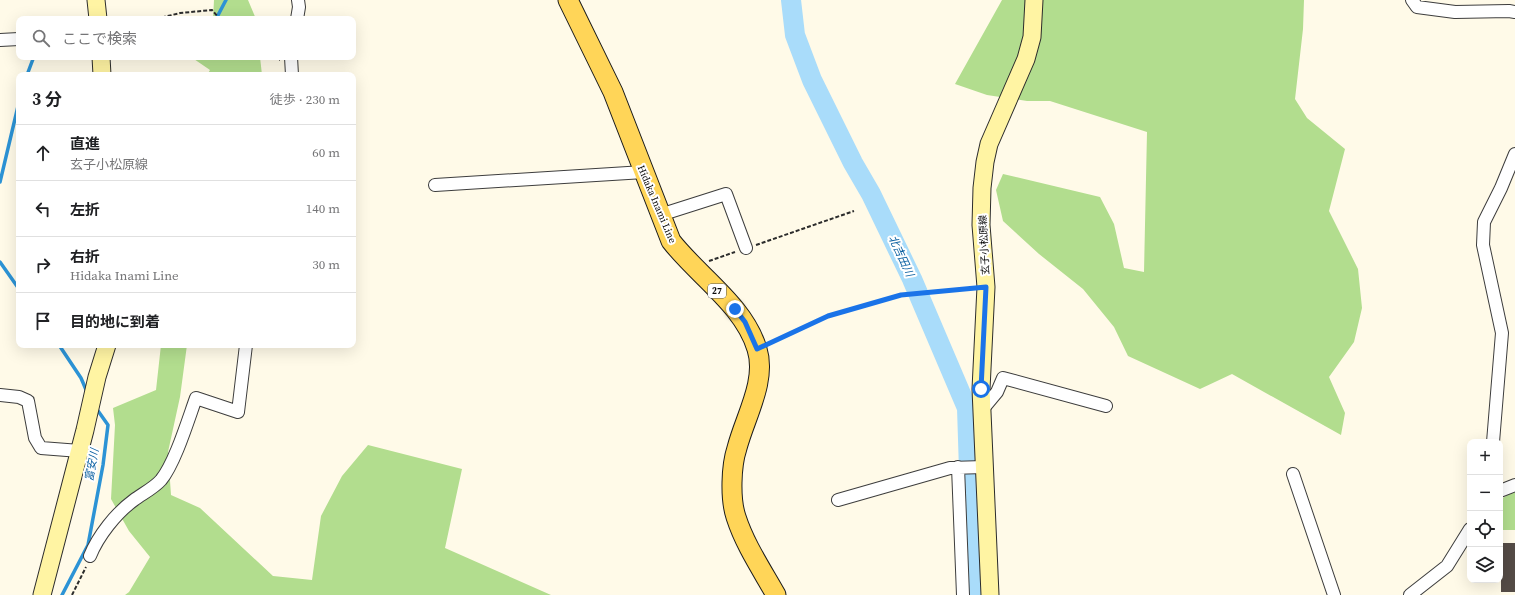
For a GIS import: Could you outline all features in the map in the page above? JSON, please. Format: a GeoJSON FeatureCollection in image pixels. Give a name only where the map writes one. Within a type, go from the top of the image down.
{"type":"FeatureCollection","features":[{"type":"Feature","properties":{"kind":"main road"},"geometry":{"type":"LineString","coordinates":[[96,0],[98,16]]}},
{"type":"Feature","properties":{"kind":"main road","name":"Hidaka Inami Line"},"geometry":{"type":"LineString","coordinates":[[568,0],[613,92],[671,241],[692,267],[735,309],[745,322],[757,349],[759,371],[757,385],[736,450],[732,482],[735,516],[752,552],[776,595]]}},
{"type":"Feature","properties":{"kind":"main road","name":"玄子小松原線"},"geometry":{"type":"LineString","coordinates":[[990,595],[981,389],[986,287],[981,225],[982,188],[989,144],[1026,59],[1032,36],[1034,0]]}},
{"type":"Feature","properties":{"kind":"main road"},"geometry":{"type":"LineString","coordinates":[[101,60],[102,72]]}},
{"type":"Feature","properties":{"kind":"main road"},"geometry":{"type":"LineString","coordinates":[[42,595],[80,451],[97,377],[106,348]]}},
{"type":"Feature","properties":{"kind":"street"},"geometry":{"type":"LineString","coordinates":[[298,0],[299,7],[298,16]]}},
{"type":"Feature","properties":{"kind":"street"},"geometry":{"type":"LineString","coordinates":[[1412,0],[1416,7],[1455,12],[1515,12]]}},
{"type":"Feature","properties":{"kind":"street"},"geometry":{"type":"LineString","coordinates":[[0,40],[16,39]]}},
{"type":"Feature","properties":{"kind":"street"},"geometry":{"type":"LineString","coordinates":[[291,60],[292,72]]}},
{"type":"Feature","properties":{"kind":"street"},"geometry":{"type":"LineString","coordinates":[[1493,439],[1502,333],[1483,245],[1484,222],[1501,188],[1515,154]]}},
{"type":"Feature","properties":{"kind":"street"},"geometry":{"type":"LineString","coordinates":[[435,185],[644,172]]}},
{"type":"Feature","properties":{"kind":"street"},"geometry":{"type":"LineString","coordinates":[[660,215],[726,194],[746,248]]}},
{"type":"Feature","properties":{"kind":"street"},"geometry":{"type":"LineString","coordinates":[[90,556],[94,545],[110,524],[131,502],[161,480],[174,456],[196,398],[238,412],[246,348]]}},
{"type":"Feature","properties":{"kind":"street"},"geometry":{"type":"LineString","coordinates":[[982,410],[997,392],[1003,378],[1106,406]]}},
{"type":"Feature","properties":{"kind":"street"},"geometry":{"type":"LineString","coordinates":[[0,395],[19,397],[28,401],[34,438],[41,448],[80,451]]}},
{"type":"Feature","properties":{"kind":"street"},"geometry":{"type":"LineString","coordinates":[[958,467],[963,595]]}},
{"type":"Feature","properties":{"kind":"street"},"geometry":{"type":"LineString","coordinates":[[838,500],[950,468],[984,467]]}},
{"type":"Feature","properties":{"kind":"street"},"geometry":{"type":"LineString","coordinates":[[1293,474],[1334,595]]}},
{"type":"Feature","properties":{"kind":"street"},"geometry":{"type":"LineString","coordinates":[[1503,490],[1515,485]]}},
{"type":"Feature","properties":{"kind":"street"},"geometry":{"type":"LineString","coordinates":[[1410,595],[1447,566],[1467,534]]}},
{"type":"Feature","properties":{"kind":"path"},"geometry":{"type":"LineString","coordinates":[[168,16],[180,13],[212,10],[217,16]]}},
{"type":"Feature","properties":{"kind":"path"},"geometry":{"type":"LineString","coordinates":[[692,267],[854,211]]}},
{"type":"Feature","properties":{"kind":"path"},"geometry":{"type":"LineString","coordinates":[[757,349],[828,316],[901,295],[986,287]]}},
{"type":"Feature","properties":{"kind":"path"},"geometry":{"type":"LineString","coordinates":[[72,595],[90,556]]}},
{"type":"Feature","properties":{"kind":"green space"},"geometry":{"type":"Polygon","coordinates":[[[214,0],[248,0],[255,16],[213,16],[214,0]]]}},
{"type":"Feature","properties":{"kind":"green space"},"geometry":{"type":"Polygon","coordinates":[[[1002,0],[1304,0],[1303,29],[1295,99],[1307,118],[1345,149],[1329,211],[1358,269],[1362,308],[1354,342],[1329,377],[1345,413],[1341,435],[1232,374],[1200,389],[1128,356],[1114,327],[1083,289],[1039,254],[1003,221],[996,190],[1003,174],[1100,197],[1114,224],[1124,268],[1144,272],[1147,132],[1050,101],[1027,101],[987,95],[955,84],[1002,0]]]}},
{"type":"Feature","properties":{"kind":"green space"},"geometry":{"type":"Polygon","coordinates":[[[195,60],[260,60],[262,72],[209,72],[210,70],[195,60]]]}},
{"type":"Feature","properties":{"kind":"green space"},"geometry":{"type":"Polygon","coordinates":[[[161,348],[187,348],[180,397],[168,452],[171,495],[200,508],[273,576],[312,580],[321,516],[342,476],[368,445],[462,469],[445,548],[551,595],[125,595],[129,592],[150,557],[129,531],[111,499],[115,425],[113,408],[156,390],[161,348]]]}},
{"type":"Feature","properties":{"kind":"green space"},"geometry":{"type":"Polygon","coordinates":[[[1515,490],[1515,530],[1503,530],[1503,498],[1515,490]]]}},
{"type":"Feature","properties":{"kind":"building"},"geometry":{"type":"Polygon","coordinates":[[[1503,543],[1515,543],[1515,592],[1501,592],[1501,583],[1503,583],[1503,543]]]}},
{"type":"Feature","properties":{"kind":"waterway","name":"富安川"},"geometry":{"type":"LineString","coordinates":[[218,16],[226,0]]}},
{"type":"Feature","properties":{"kind":"waterway","name":"北吉田川"},"geometry":{"type":"LineString","coordinates":[[791,0],[795,35],[812,80],[853,163],[871,194],[912,279],[967,408],[973,595]]}},
{"type":"Feature","properties":{"kind":"waterway","name":"富安川"},"geometry":{"type":"LineString","coordinates":[[28,72],[33,60]]}},
{"type":"Feature","properties":{"kind":"waterway","name":"富安川"},"geometry":{"type":"LineString","coordinates":[[0,182],[16,115]]}},
{"type":"Feature","properties":{"kind":"waterway","name":"富安川"},"geometry":{"type":"LineString","coordinates":[[0,262],[16,285]]}},
{"type":"Feature","properties":{"kind":"waterway","name":"富安川"},"geometry":{"type":"LineString","coordinates":[[61,348],[81,378],[87,392]]}},
{"type":"Feature","properties":{"kind":"waterway","name":"富安川"},"geometry":{"type":"LineString","coordinates":[[62,595],[88,545],[103,465],[108,425],[96,408]]}},
{"type":"Feature","properties":{"kind":"route"},"geometry":{"type":"LineString","coordinates":[[735,309],[745,322],[757,349],[828,316],[901,295],[986,287],[981,389]]}}]}
